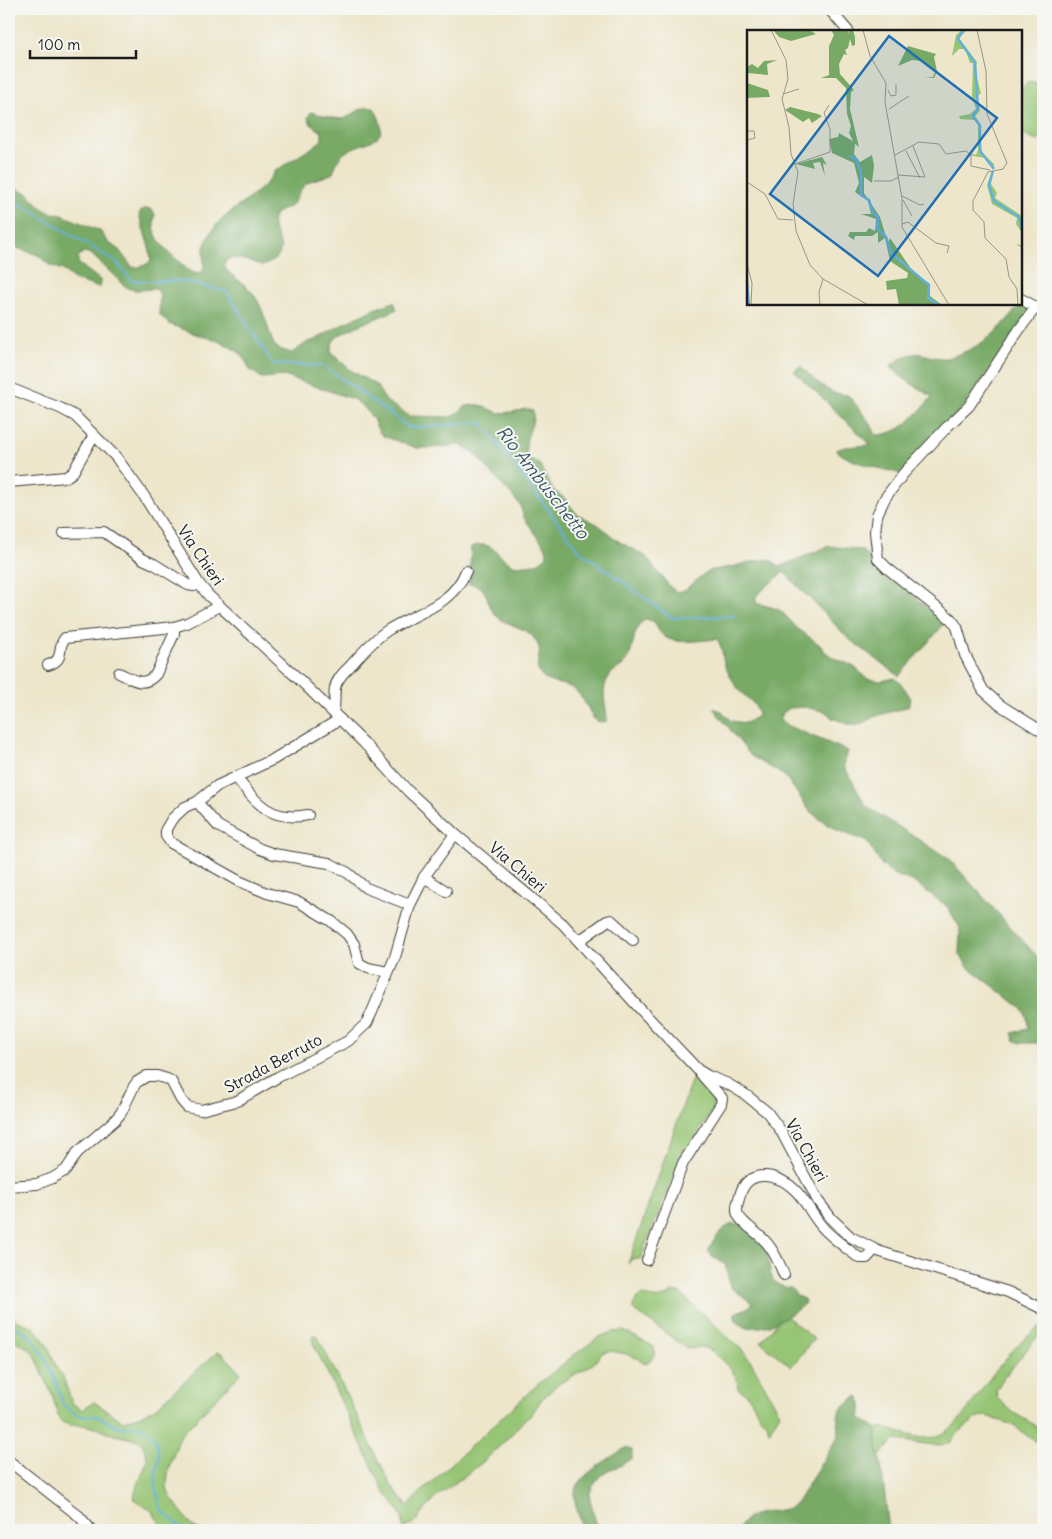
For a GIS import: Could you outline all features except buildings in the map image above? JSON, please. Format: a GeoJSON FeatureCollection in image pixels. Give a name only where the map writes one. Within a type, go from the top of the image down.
{"type":"FeatureCollection","features":[{"type":"Feature","properties":{"kind":"street"},"geometry":{"type":"LineString","coordinates":[[829,9],[847,30]]}},
{"type":"Feature","properties":{"kind":"street"},"geometry":{"type":"LineString","coordinates":[[1022,300],[1040,309],[1018,330],[970,406],[903,474],[885,498],[877,515],[875,532],[878,559],[951,619],[957,627],[965,655],[983,690],[1000,705],[1043,732]]}},
{"type":"Feature","properties":{"kind":"street","name":"Via Chieri"},"geometry":{"type":"LineString","coordinates":[[9,388],[60,408],[75,416],[116,457],[144,496],[199,584],[219,606],[278,658],[376,755],[396,779],[456,834],[563,924],[698,1070],[728,1084],[746,1095],[767,1112],[781,1131],[811,1188],[831,1218],[851,1237],[874,1250],[1008,1292],[1043,1309]]}},
{"type":"Feature","properties":{"kind":"street"},"geometry":{"type":"LineString","coordinates":[[9,482],[66,477],[73,472],[94,435]]}},
{"type":"Feature","properties":{"kind":"street"},"geometry":{"type":"LineString","coordinates":[[64,533],[104,532],[143,559],[188,585],[194,586],[199,584]]}},
{"type":"Feature","properties":{"kind":"street"},"geometry":{"type":"LineString","coordinates":[[388,972],[368,968],[359,963],[354,944],[347,934],[331,921],[299,902],[267,893],[240,881],[171,843],[166,836],[166,829],[172,818],[185,807],[197,802],[217,786],[274,759],[337,716],[335,686],[339,678],[386,631],[432,608],[446,598],[461,582],[466,571]]}},
{"type":"Feature","properties":{"kind":"street"},"geometry":{"type":"LineString","coordinates":[[48,665],[57,661],[60,655],[61,644],[69,636],[174,627],[187,623],[219,606]]}},
{"type":"Feature","properties":{"kind":"street"},"geometry":{"type":"LineString","coordinates":[[119,673],[136,682],[145,682],[152,679],[174,634],[174,627]]}},
{"type":"Feature","properties":{"kind":"street"},"geometry":{"type":"LineString","coordinates":[[236,777],[245,789],[274,814],[281,816],[308,816]]}},
{"type":"Feature","properties":{"kind":"street"},"geometry":{"type":"LineString","coordinates":[[197,802],[218,826],[260,849],[274,854],[329,863],[348,873],[366,888],[410,905]]}},
{"type":"Feature","properties":{"kind":"street","name":"Strada Berruto"},"geometry":{"type":"LineString","coordinates":[[9,1186],[37,1184],[53,1178],[66,1170],[77,1153],[115,1120],[121,1113],[134,1086],[147,1076],[167,1079],[171,1082],[180,1100],[188,1107],[201,1110],[237,1101],[278,1077],[348,1041],[367,1023],[395,957],[410,905],[424,877],[456,834]]}},
{"type":"Feature","properties":{"kind":"street"},"geometry":{"type":"LineString","coordinates":[[424,877],[446,891]]}},
{"type":"Feature","properties":{"kind":"street"},"geometry":{"type":"LineString","coordinates":[[579,941],[607,920],[614,921],[633,940]]}},
{"type":"Feature","properties":{"kind":"street"},"geometry":{"type":"LineString","coordinates":[[646,1260],[684,1163],[721,1104],[722,1098],[700,1075],[698,1070]]}},
{"type":"Feature","properties":{"kind":"street"},"geometry":{"type":"LineString","coordinates":[[784,1275],[780,1263],[770,1247],[744,1222],[737,1212],[742,1190],[749,1180],[759,1176],[764,1175],[786,1183],[795,1190],[824,1229],[858,1257],[867,1258],[874,1250]]}},
{"type":"Feature","properties":{"kind":"street"},"geometry":{"type":"LineString","coordinates":[[9,1460],[79,1516],[91,1530]]}},
{"type":"Feature","properties":{"kind":"green space"},"geometry":{"type":"Polygon","coordinates":[[[1028,82],[1034,82],[1043,86],[1043,137],[1037,141],[1022,134],[1022,88],[1028,82]]]}},
{"type":"Feature","properties":{"kind":"green space"},"geometry":{"type":"Polygon","coordinates":[[[367,107],[374,108],[380,121],[381,130],[379,136],[374,140],[350,149],[342,155],[337,161],[333,173],[305,185],[292,205],[275,215],[273,221],[274,228],[281,248],[274,260],[262,266],[245,260],[227,259],[224,266],[254,295],[274,345],[279,349],[292,353],[308,342],[345,323],[394,302],[397,309],[354,327],[336,338],[332,345],[331,353],[352,371],[376,385],[386,401],[409,416],[449,417],[455,415],[466,406],[473,405],[480,405],[499,413],[526,409],[533,411],[526,452],[529,459],[540,465],[553,490],[564,498],[577,514],[597,524],[613,538],[645,556],[671,588],[677,592],[685,590],[705,573],[712,570],[770,559],[779,567],[829,546],[861,550],[945,623],[899,676],[849,639],[784,572],[756,596],[756,603],[778,609],[797,628],[834,658],[853,666],[868,679],[881,681],[895,678],[906,690],[911,699],[908,706],[879,715],[859,725],[851,725],[832,718],[826,712],[805,707],[789,708],[779,719],[788,726],[848,751],[844,766],[866,806],[949,859],[1043,963],[1043,1043],[1021,1043],[1015,1041],[1012,1033],[1028,1029],[1027,1017],[1022,1008],[968,967],[959,953],[960,928],[947,906],[912,881],[892,874],[882,865],[867,842],[837,830],[819,819],[809,810],[785,776],[751,756],[713,708],[722,711],[731,721],[746,723],[758,716],[756,707],[740,691],[728,671],[717,639],[676,641],[665,637],[653,621],[646,619],[638,627],[629,657],[607,680],[604,695],[607,721],[597,721],[580,695],[573,689],[569,686],[548,681],[540,674],[537,667],[539,648],[534,638],[524,630],[500,619],[492,610],[484,591],[476,585],[469,584],[471,547],[478,545],[489,546],[506,560],[517,566],[536,563],[547,555],[546,548],[524,518],[520,505],[473,452],[460,445],[417,448],[383,436],[364,407],[353,399],[284,376],[262,378],[250,370],[239,352],[218,340],[169,324],[159,314],[160,295],[157,289],[135,290],[127,288],[91,254],[84,252],[78,256],[78,263],[100,280],[100,287],[75,280],[63,270],[49,265],[38,255],[17,248],[9,241],[9,181],[21,191],[28,193],[48,212],[62,215],[100,231],[108,242],[119,250],[132,267],[142,266],[151,261],[139,213],[144,209],[151,209],[155,214],[155,232],[163,246],[188,270],[201,274],[204,268],[204,247],[218,223],[267,183],[275,171],[322,140],[322,132],[311,124],[308,118],[311,112],[343,119],[367,107]]]}},
{"type":"Feature","properties":{"kind":"green space"},"geometry":{"type":"Polygon","coordinates":[[[1019,305],[1032,309],[966,404],[901,474],[858,462],[836,450],[845,447],[871,445],[794,371],[800,366],[833,393],[848,395],[871,424],[876,435],[893,432],[907,423],[932,397],[900,376],[890,366],[913,354],[946,358],[977,346],[1007,321],[1019,305]]]}},
{"type":"Feature","properties":{"kind":"green space"},"geometry":{"type":"Polygon","coordinates":[[[693,1076],[712,1093],[715,1103],[714,1108],[679,1163],[640,1259],[632,1259],[628,1264],[693,1076]]]}},
{"type":"Feature","properties":{"kind":"green space"},"geometry":{"type":"Polygon","coordinates":[[[732,1224],[744,1227],[765,1247],[773,1280],[777,1284],[791,1288],[797,1296],[804,1299],[805,1303],[797,1310],[769,1325],[747,1327],[738,1323],[735,1319],[735,1313],[749,1307],[752,1303],[730,1287],[725,1263],[712,1257],[708,1252],[718,1235],[732,1224]]]}},
{"type":"Feature","properties":{"kind":"green space"},"geometry":{"type":"Polygon","coordinates":[[[672,1292],[679,1292],[742,1350],[750,1360],[780,1413],[769,1432],[767,1422],[758,1414],[751,1399],[738,1389],[737,1379],[730,1368],[712,1351],[702,1347],[688,1349],[632,1309],[636,1300],[641,1295],[661,1298],[672,1292]]]}},
{"type":"Feature","properties":{"kind":"green space"},"geometry":{"type":"Polygon","coordinates":[[[9,1301],[12,1316],[17,1321],[32,1326],[41,1336],[49,1348],[57,1369],[62,1374],[72,1403],[82,1410],[94,1402],[123,1421],[144,1414],[158,1406],[217,1352],[223,1354],[241,1373],[180,1436],[169,1468],[167,1489],[170,1496],[191,1525],[203,1530],[164,1530],[151,1510],[134,1499],[147,1457],[143,1445],[138,1440],[114,1435],[96,1428],[69,1425],[62,1422],[58,1417],[53,1397],[35,1355],[9,1335],[9,1301]]]}},
{"type":"Feature","properties":{"kind":"green space"},"geometry":{"type":"Polygon","coordinates":[[[784,1314],[814,1339],[791,1367],[761,1342],[784,1314]]]}},
{"type":"Feature","properties":{"kind":"green space"},"geometry":{"type":"Polygon","coordinates":[[[1043,1326],[1042,1331],[1002,1380],[996,1391],[998,1399],[1014,1413],[1040,1428],[1043,1434],[1043,1441],[1036,1441],[1013,1425],[986,1416],[978,1417],[957,1434],[949,1444],[928,1444],[894,1440],[879,1457],[876,1443],[877,1429],[881,1427],[924,1438],[940,1435],[949,1430],[965,1414],[991,1377],[1015,1348],[1043,1326]]]}},
{"type":"Feature","properties":{"kind":"green space"},"geometry":{"type":"Polygon","coordinates":[[[624,1331],[654,1347],[655,1353],[652,1359],[644,1364],[639,1359],[626,1354],[610,1351],[602,1353],[593,1364],[557,1385],[542,1399],[530,1416],[483,1462],[436,1497],[415,1522],[403,1529],[400,1514],[385,1493],[313,1343],[312,1336],[317,1335],[391,1485],[408,1506],[536,1386],[574,1355],[599,1337],[613,1332],[624,1331]]]}},
{"type":"Feature","properties":{"kind":"green space"},"geometry":{"type":"Polygon","coordinates":[[[858,1396],[861,1406],[860,1417],[877,1429],[877,1443],[889,1530],[738,1530],[741,1524],[751,1516],[785,1509],[796,1504],[838,1436],[839,1413],[846,1404],[858,1396]]]}},
{"type":"Feature","properties":{"kind":"green space"},"geometry":{"type":"Polygon","coordinates":[[[625,1448],[632,1450],[632,1458],[602,1475],[590,1493],[598,1530],[584,1530],[575,1500],[575,1492],[578,1485],[589,1473],[625,1448]]]}},
{"type":"Feature","properties":{"kind":"waterway","name":"Rio Ambuschetto"},"geometry":{"type":"LineString","coordinates":[[9,203],[22,205],[116,262],[132,281],[181,281],[227,292],[273,364],[324,366],[410,428],[481,422],[579,550],[672,618],[735,616]]}},
{"type":"Feature","properties":{"kind":"waterway"},"geometry":{"type":"LineString","coordinates":[[9,1320],[14,1326],[30,1336],[42,1352],[56,1382],[63,1405],[79,1416],[97,1416],[119,1427],[140,1426],[155,1438],[159,1455],[155,1481],[161,1510],[184,1530]]}}]}
